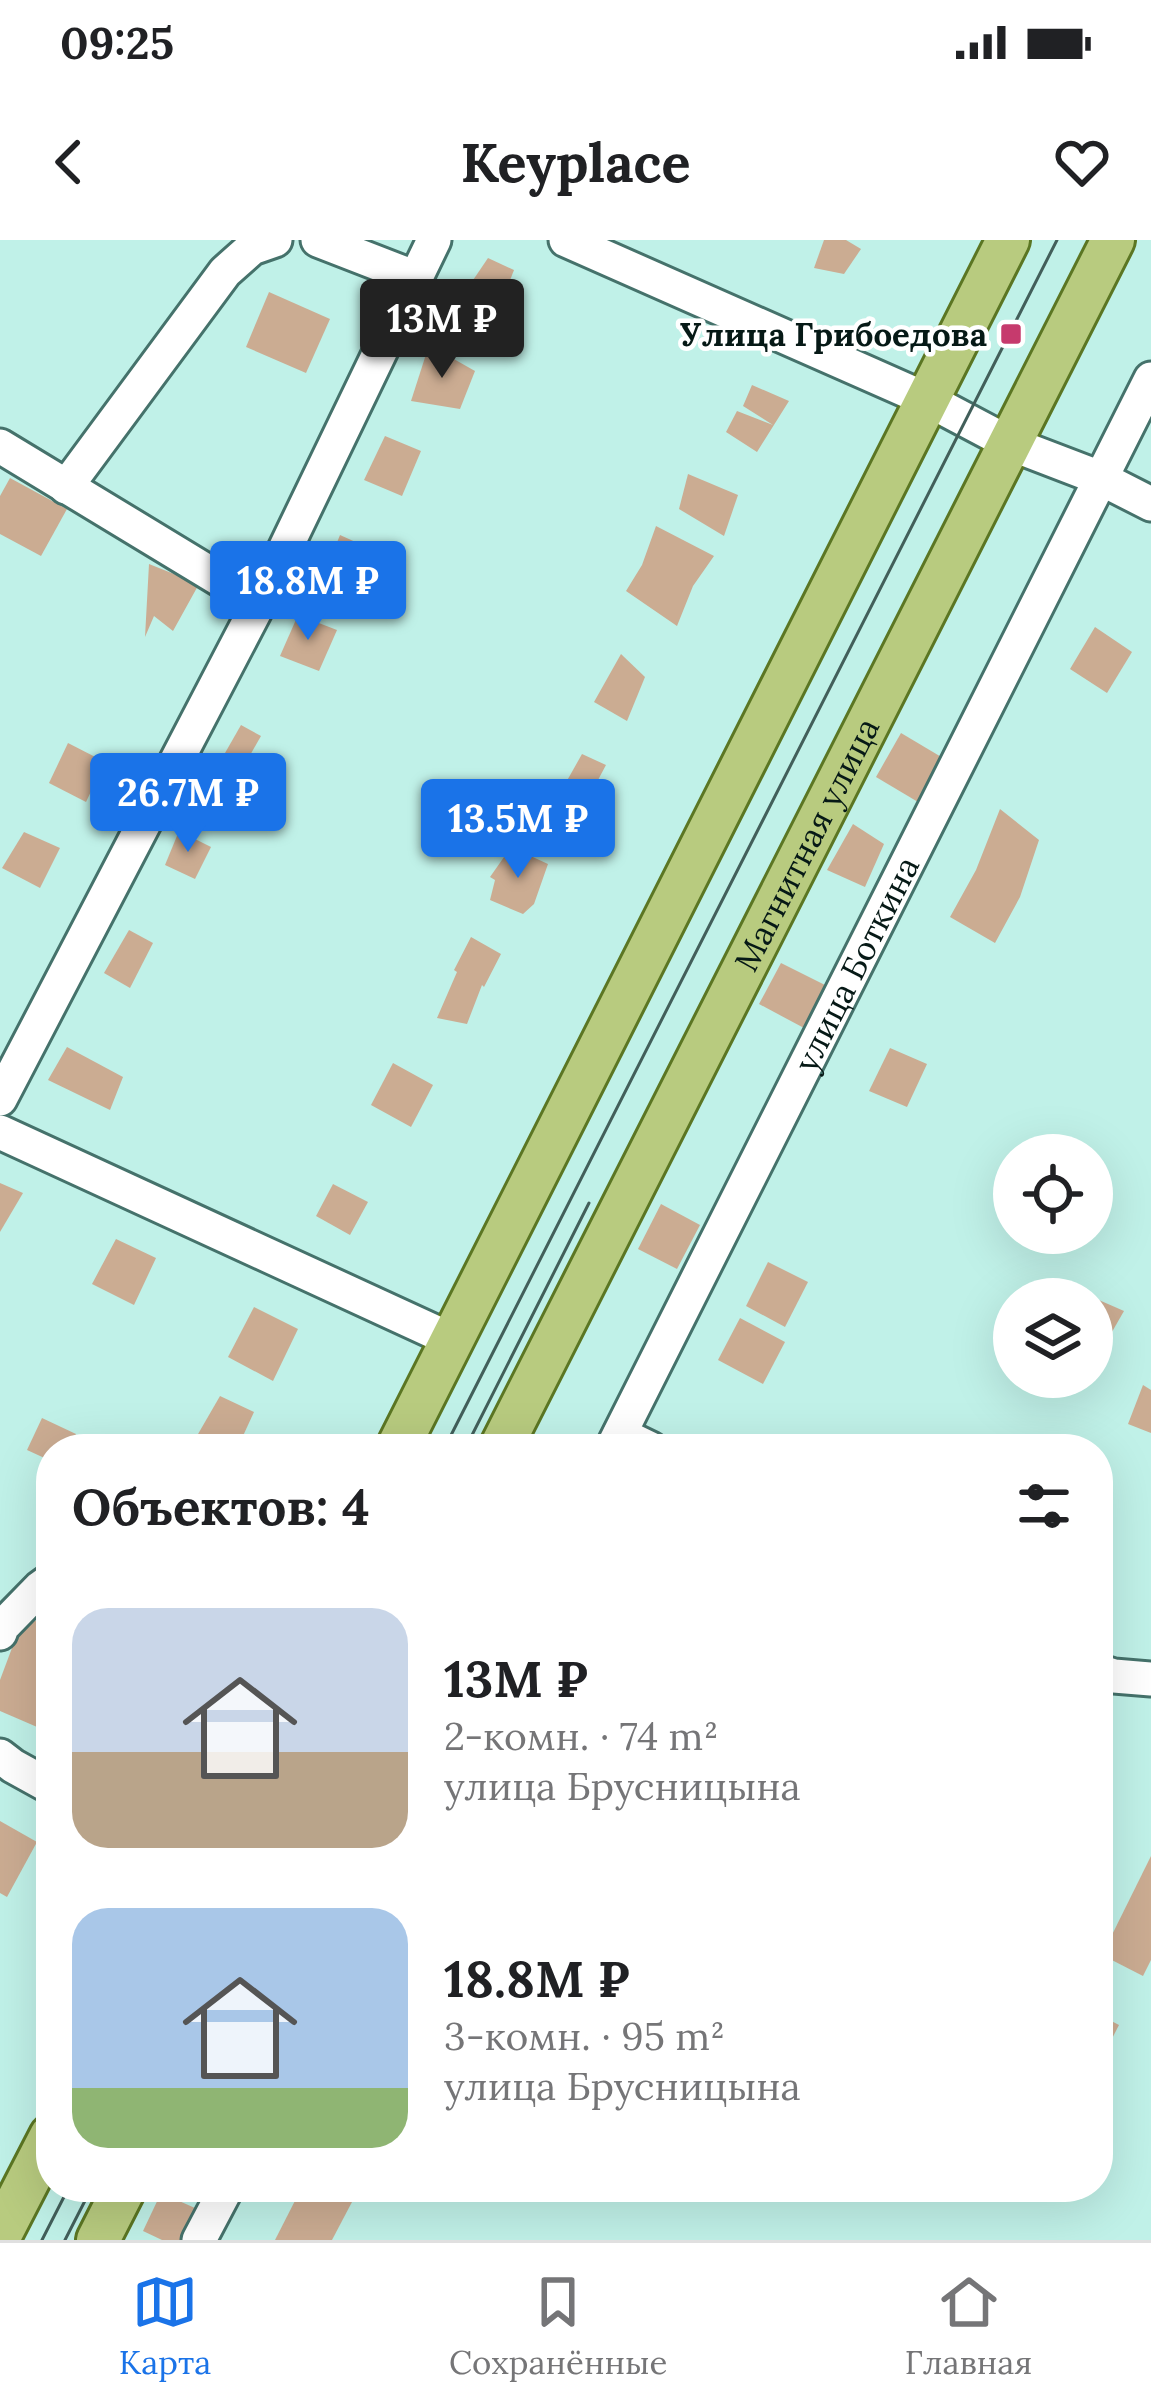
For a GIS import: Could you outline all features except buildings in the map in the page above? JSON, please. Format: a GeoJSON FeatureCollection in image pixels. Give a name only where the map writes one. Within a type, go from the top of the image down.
{"type":"FeatureCollection","features":[{"type":"Feature","properties":{"kind":"main road"},"geometry":{"type":"LineString","coordinates":[[405,1434],[1008,240]]}},
{"type":"Feature","properties":{"kind":"main road","name":"Магнитная улица"},"geometry":{"type":"LineString","coordinates":[[508,1434],[1113,240]]}},
{"type":"Feature","properties":{"kind":"main road"},"geometry":{"type":"LineString","coordinates":[[0,2235],[36,2165]]}},
{"type":"Feature","properties":{"kind":"main road"},"geometry":{"type":"LineString","coordinates":[[98,2240],[117,2202]]}},
{"type":"Feature","properties":{"kind":"street"},"geometry":{"type":"LineString","coordinates":[[66,488],[224,272],[252,248],[275,240]]}},
{"type":"Feature","properties":{"kind":"street"},"geometry":{"type":"LineString","coordinates":[[318,240],[416,278]]}},
{"type":"Feature","properties":{"kind":"street"},"geometry":{"type":"LineString","coordinates":[[0,1099],[259,603],[434,240]]}},
{"type":"Feature","properties":{"kind":"street"},"geometry":{"type":"LineString","coordinates":[[566,240],[1151,504]]}},
{"type":"Feature","properties":{"kind":"street","name":"улица Боткина"},"geometry":{"type":"LineString","coordinates":[[633,1434],[1151,379]]}},
{"type":"Feature","properties":{"kind":"street"},"geometry":{"type":"LineString","coordinates":[[0,446],[259,603]]}},
{"type":"Feature","properties":{"kind":"street"},"geometry":{"type":"LineString","coordinates":[[0,1132],[452,1340]]}},
{"type":"Feature","properties":{"kind":"street"},"geometry":{"type":"LineString","coordinates":[[0,1633],[36,1592]]}},
{"type":"Feature","properties":{"kind":"street"},"geometry":{"type":"LineString","coordinates":[[1113,1676],[1151,1679]]}},
{"type":"Feature","properties":{"kind":"street"},"geometry":{"type":"LineString","coordinates":[[0,1756],[36,1778]]}},
{"type":"Feature","properties":{"kind":"street"},"geometry":{"type":"LineString","coordinates":[[200,2240],[219,2202]]}},
{"type":"Feature","properties":{"kind":"tram line"},"geometry":{"type":"LineString","coordinates":[[452,1434],[1057,240]]}},
{"type":"Feature","properties":{"kind":"tram line"},"geometry":{"type":"LineString","coordinates":[[473,1434],[589,1203]]}},
{"type":"Feature","properties":{"kind":"tram line"},"geometry":{"type":"LineString","coordinates":[[42,2240],[61,2202]]}},
{"type":"Feature","properties":{"kind":"tram line"},"geometry":{"type":"LineString","coordinates":[[65,2240],[84,2202]]}},
{"type":"Feature","properties":{"kind":"place","name":"Улица Грибоедова"},"geometry":{"type":"Point","coordinates":[1011,334]}}]}
